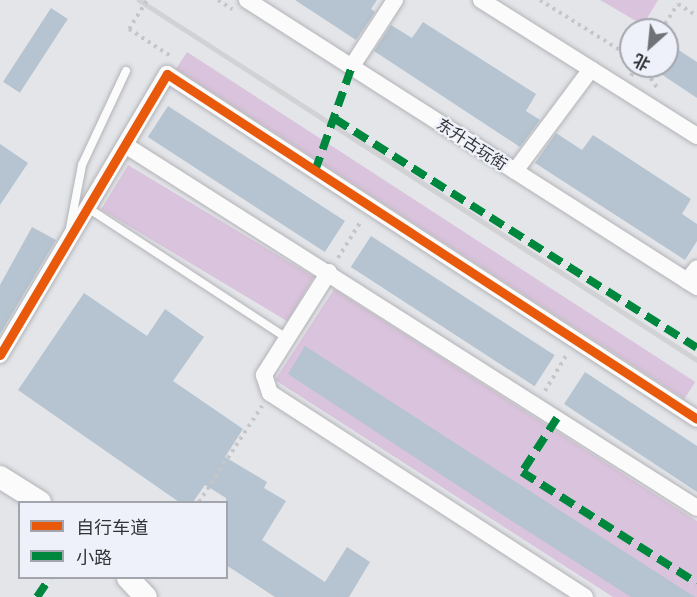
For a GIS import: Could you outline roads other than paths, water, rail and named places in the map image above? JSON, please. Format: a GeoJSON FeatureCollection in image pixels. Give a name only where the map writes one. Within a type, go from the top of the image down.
{"type":"FeatureCollection","features":[{"type":"Feature","properties":{"kind":"street","name":"东升古玩街"},"geometry":{"type":"LineString","coordinates":[[247,0],[515,171],[694,278]]}},
{"type":"Feature","properties":{"kind":"street"},"geometry":{"type":"LineString","coordinates":[[352,66],[395,0]]}},
{"type":"Feature","properties":{"kind":"street"},"geometry":{"type":"LineString","coordinates":[[481,0],[697,136]]}},
{"type":"Feature","properties":{"kind":"street"},"geometry":{"type":"LineString","coordinates":[[515,171],[591,69]]}},
{"type":"Feature","properties":{"kind":"street"},"geometry":{"type":"LineString","coordinates":[[0,355],[167,74],[697,419]]}},
{"type":"Feature","properties":{"kind":"street"},"geometry":{"type":"LineString","coordinates":[[125,145],[329,272],[697,508]]}},
{"type":"Feature","properties":{"kind":"street"},"geometry":{"type":"LineString","coordinates":[[329,272],[264,375],[270,393],[585,597]]}},
{"type":"Feature","properties":{"kind":"street"},"geometry":{"type":"LineString","coordinates":[[0,477],[38,501]]}},
{"type":"Feature","properties":{"kind":"lane"},"geometry":{"type":"LineString","coordinates":[[68,243],[82,165],[126,71]]}},
{"type":"Feature","properties":{"kind":"lane"},"geometry":{"type":"LineString","coordinates":[[88,208],[287,338]]}},
{"type":"Feature","properties":{"kind":"railway"},"geometry":{"type":"LineString","coordinates":[[139,0],[697,360]]}}]}
